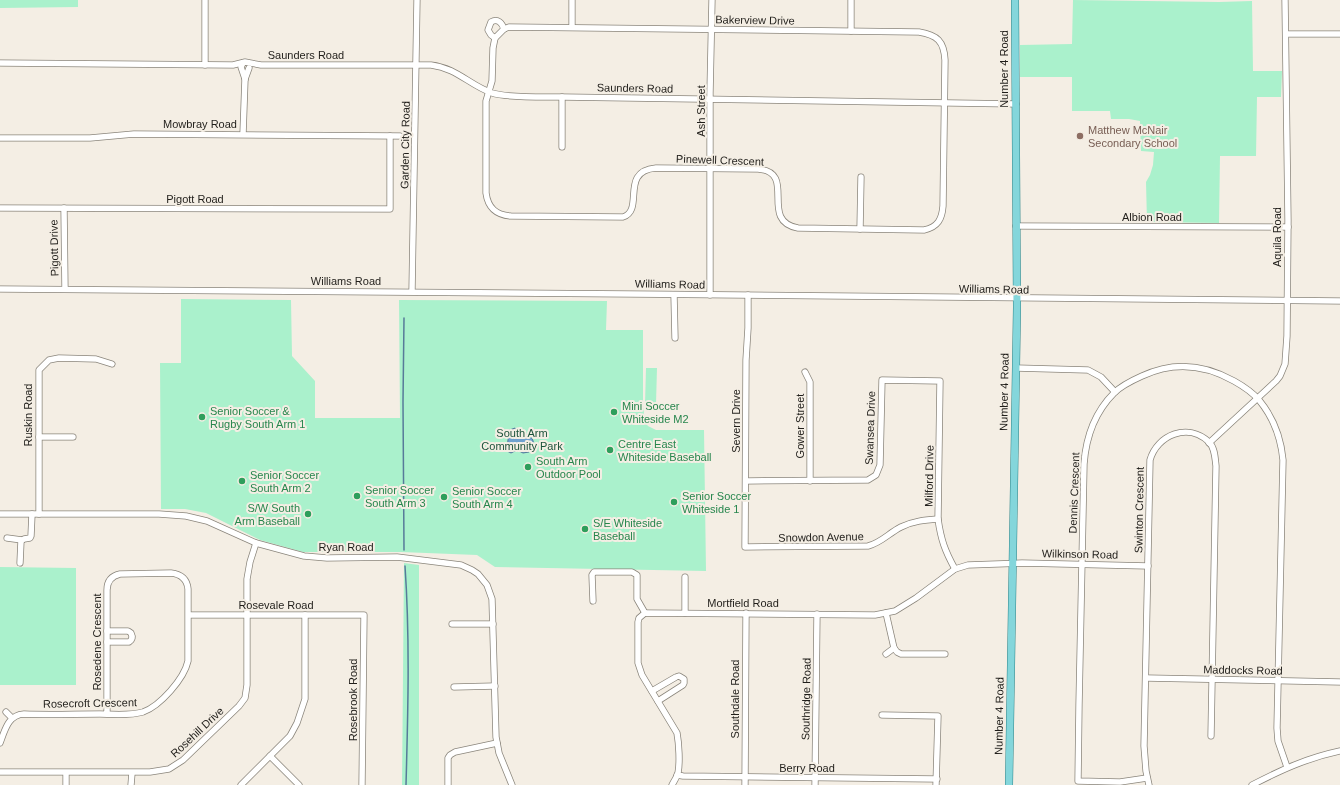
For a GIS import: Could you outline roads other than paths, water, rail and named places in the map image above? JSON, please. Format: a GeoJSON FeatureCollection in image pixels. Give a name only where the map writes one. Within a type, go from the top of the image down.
{"type":"FeatureCollection","features":[{"type":"Feature","properties":{"kind":"main road","name":"Number 4 Road"},"geometry":{"type":"LineString","coordinates":[[1009,785],[1017,299],[1015,0]]}},
{"type":"Feature","properties":{"kind":"street"},"geometry":{"type":"LineString","coordinates":[[205,0],[205,65]]}},
{"type":"Feature","properties":{"kind":"street","name":"Garden City Road"},"geometry":{"type":"LineString","coordinates":[[412,291],[417,0]]}},
{"type":"Feature","properties":{"kind":"street"},"geometry":{"type":"LineString","coordinates":[[572,0],[572,27]]}},
{"type":"Feature","properties":{"kind":"street","name":"Ash Street"},"geometry":{"type":"LineString","coordinates":[[710,295],[710,99],[712,0]]}},
{"type":"Feature","properties":{"kind":"street"},"geometry":{"type":"LineString","coordinates":[[852,0],[852,31]]}},
{"type":"Feature","properties":{"kind":"street","name":"Aquila Road"},"geometry":{"type":"LineString","coordinates":[[1209,443],[1276,381],[1283,370],[1287,336],[1288,227],[1285,0]]}},
{"type":"Feature","properties":{"kind":"street","name":"Bakerview Drive"},"geometry":{"type":"LineString","coordinates":[[488,92],[492,82],[493,48],[495,38],[488,30],[491,22],[496,20],[504,29],[509,27],[572,27],[919,32],[935,36],[941,44],[945,56],[945,103]]}},
{"type":"Feature","properties":{"kind":"street"},"geometry":{"type":"LineString","coordinates":[[495,38],[504,29]]}},
{"type":"Feature","properties":{"kind":"street"},"geometry":{"type":"LineString","coordinates":[[1286,34],[1340,34]]}},
{"type":"Feature","properties":{"kind":"street","name":"Saunders Road"},"geometry":{"type":"LineString","coordinates":[[0,63],[233,65],[245,67],[261,65],[435,65],[456,72],[488,92],[505,95],[1016,104]]}},
{"type":"Feature","properties":{"kind":"street"},"geometry":{"type":"LineString","coordinates":[[243,134],[245,67]]}},
{"type":"Feature","properties":{"kind":"street","name":"Pinewell Crescent"},"geometry":{"type":"LineString","coordinates":[[488,92],[486,101],[486,193],[487,201],[492,210],[501,215],[623,217],[629,214],[631,210],[636,179],[646,170],[656,168],[758,169],[770,172],[778,183],[780,216],[785,223],[792,227],[860,229],[924,230],[933,227],[938,222],[942,214],[943,206],[945,103]]}},
{"type":"Feature","properties":{"kind":"street"},"geometry":{"type":"LineString","coordinates":[[562,97],[562,147]]}},
{"type":"Feature","properties":{"kind":"street","name":"Mowbray Road"},"geometry":{"type":"LineString","coordinates":[[0,138],[90,138],[134,134],[400,136]]}},
{"type":"Feature","properties":{"kind":"street","name":"Garden City Road"},"geometry":{"type":"LineString","coordinates":[[390,136],[390,209]]}},
{"type":"Feature","properties":{"kind":"street"},"geometry":{"type":"LineString","coordinates":[[860,229],[861,177]]}},
{"type":"Feature","properties":{"kind":"street","name":"Pigott Road"},"geometry":{"type":"LineString","coordinates":[[0,208],[390,209]]}},
{"type":"Feature","properties":{"kind":"street","name":"Pigott Drive"},"geometry":{"type":"LineString","coordinates":[[64,208],[64,289]]}},
{"type":"Feature","properties":{"kind":"street","name":"Albion Road"},"geometry":{"type":"LineString","coordinates":[[1016,226],[1288,227]]}},
{"type":"Feature","properties":{"kind":"street","name":"Williams Road"},"geometry":{"type":"LineString","coordinates":[[0,289],[412,291],[1017,299],[1340,301]]}},
{"type":"Feature","properties":{"kind":"street"},"geometry":{"type":"LineString","coordinates":[[674,295],[675,338]]}},
{"type":"Feature","properties":{"kind":"street","name":"Severn Drive"},"geometry":{"type":"LineString","coordinates":[[745,547],[746,360],[748,296]]}},
{"type":"Feature","properties":{"kind":"street","name":"Ruskin Road"},"geometry":{"type":"LineString","coordinates":[[39,514],[39,370],[49,360],[59,358],[96,359],[112,364]]}},
{"type":"Feature","properties":{"kind":"street","name":"Dennis Crescent"},"geometry":{"type":"LineString","coordinates":[[1147,778],[1120,782],[1078,781],[1084,472],[1086,443],[1094,422],[1114,392],[1149,373],[1169,367],[1190,366],[1213,370],[1248,390],[1258,398],[1268,412],[1282,448],[1283,460],[1277,728],[1278,741],[1287,767]]}},
{"type":"Feature","properties":{"kind":"street"},"geometry":{"type":"LineString","coordinates":[[1016,368],[1088,370],[1101,377],[1114,392]]}},
{"type":"Feature","properties":{"kind":"street","name":"Gower Street"},"geometry":{"type":"LineString","coordinates":[[805,372],[810,382],[810,481]]}},
{"type":"Feature","properties":{"kind":"street","name":"Swansea Drive"},"geometry":{"type":"LineString","coordinates":[[746,481],[868,480],[876,475],[880,465],[882,380],[940,381]]}},
{"type":"Feature","properties":{"kind":"street","name":"Milford Drive"},"geometry":{"type":"LineString","coordinates":[[940,381],[938,519],[940,534],[945,549],[955,569]]}},
{"type":"Feature","properties":{"kind":"street","name":"Swinton Crescent"},"geometry":{"type":"LineString","coordinates":[[1149,785],[1144,746],[1151,454],[1154,448],[1164,438],[1180,433],[1193,434],[1209,443]]}},
{"type":"Feature","properties":{"kind":"street"},"geometry":{"type":"LineString","coordinates":[[39,437],[73,436]]}},
{"type":"Feature","properties":{"kind":"street"},"geometry":{"type":"LineString","coordinates":[[1209,443],[1214,452],[1216,466],[1211,736]]}},
{"type":"Feature","properties":{"kind":"street","name":"Ryan Road"},"geometry":{"type":"LineString","coordinates":[[0,514],[159,514],[186,516],[207,520],[256,543],[304,556],[327,558],[397,557],[428,560],[466,567],[478,574],[487,585],[492,600],[497,743],[499,754],[512,785]]}},
{"type":"Feature","properties":{"kind":"street"},"geometry":{"type":"LineString","coordinates":[[7,538],[22,540],[31,537],[32,514]]}},
{"type":"Feature","properties":{"kind":"street","name":"Snowdon Avenue"},"geometry":{"type":"LineString","coordinates":[[745,547],[868,546],[879,542],[899,528],[912,522],[938,519]]}},
{"type":"Feature","properties":{"kind":"street"},"geometry":{"type":"LineString","coordinates":[[20,563],[20,543],[22,540]]}},
{"type":"Feature","properties":{"kind":"street","name":"Rosehill Drive"},"geometry":{"type":"LineString","coordinates":[[0,772],[132,773],[161,771],[176,766],[192,752],[243,701],[247,691],[248,574],[256,543]]}},
{"type":"Feature","properties":{"kind":"street","name":"Mortfield Road"},"geometry":{"type":"LineString","coordinates":[[645,613],[875,615],[886,613],[902,607],[955,569],[975,564],[1013,564]]}},
{"type":"Feature","properties":{"kind":"street","name":"Wilkinson Road"},"geometry":{"type":"LineString","coordinates":[[1013,564],[1148,566]]}},
{"type":"Feature","properties":{"kind":"street"},"geometry":{"type":"LineString","coordinates":[[593,601],[592,575],[594,572],[632,572],[637,575],[637,599],[645,613],[639,618],[638,622],[638,662],[642,675],[677,733],[677,775],[672,785]]}},
{"type":"Feature","properties":{"kind":"street","name":"Rosedene Crescent"},"geometry":{"type":"LineString","coordinates":[[107,714],[108,582],[114,576],[123,574],[173,574],[181,576],[187,582]]}},
{"type":"Feature","properties":{"kind":"street"},"geometry":{"type":"LineString","coordinates":[[685,577],[685,613]]}},
{"type":"Feature","properties":{"kind":"street","name":"Rosecroft Crescent"},"geometry":{"type":"LineString","coordinates":[[12,718],[16,715],[24,714],[131,714],[147,710],[158,703],[179,682],[185,672],[188,661],[189,615],[187,582]]}},
{"type":"Feature","properties":{"kind":"street","name":"Southdale Road"},"geometry":{"type":"LineString","coordinates":[[745,785],[746,613]]}},
{"type":"Feature","properties":{"kind":"street"},"geometry":{"type":"LineString","coordinates":[[886,613],[895,651],[900,654],[945,654]]}},
{"type":"Feature","properties":{"kind":"street","name":"Southridge Road"},"geometry":{"type":"LineString","coordinates":[[815,785],[817,614]]}},
{"type":"Feature","properties":{"kind":"street","name":"Rosevale Road"},"geometry":{"type":"LineString","coordinates":[[189,615],[364,615]]}},
{"type":"Feature","properties":{"kind":"street"},"geometry":{"type":"LineString","coordinates":[[241,785],[290,736],[297,723],[305,699],[305,615]]}},
{"type":"Feature","properties":{"kind":"street","name":"Rosebrook Road"},"geometry":{"type":"LineString","coordinates":[[362,785],[364,615]]}},
{"type":"Feature","properties":{"kind":"street"},"geometry":{"type":"LineString","coordinates":[[452,624],[493,624]]}},
{"type":"Feature","properties":{"kind":"street"},"geometry":{"type":"LineString","coordinates":[[107,631],[128,631],[131,633],[132,637],[129,642],[107,642]]}},
{"type":"Feature","properties":{"kind":"street"},"geometry":{"type":"LineString","coordinates":[[886,654],[894,648]]}},
{"type":"Feature","properties":{"kind":"street"},"geometry":{"type":"LineString","coordinates":[[652,692],[676,677],[679,676],[684,679],[683,685],[658,701]]}},
{"type":"Feature","properties":{"kind":"street","name":"Maddocks Road"},"geometry":{"type":"LineString","coordinates":[[1146,678],[1340,682]]}},
{"type":"Feature","properties":{"kind":"street"},"geometry":{"type":"LineString","coordinates":[[454,687],[495,686]]}},
{"type":"Feature","properties":{"kind":"street"},"geometry":{"type":"LineString","coordinates":[[0,743],[8,723],[12,718],[6,712]]}},
{"type":"Feature","properties":{"kind":"street"},"geometry":{"type":"LineString","coordinates":[[882,715],[938,716],[937,782]]}},
{"type":"Feature","properties":{"kind":"street"},"geometry":{"type":"LineString","coordinates":[[448,785],[448,753],[497,743]]}},
{"type":"Feature","properties":{"kind":"street"},"geometry":{"type":"LineString","coordinates":[[1252,785],[1287,767],[1314,757],[1340,751]]}},
{"type":"Feature","properties":{"kind":"street"},"geometry":{"type":"LineString","coordinates":[[270,756],[299,785]]}},
{"type":"Feature","properties":{"kind":"street"},"geometry":{"type":"LineString","coordinates":[[66,773],[66,785]]}},
{"type":"Feature","properties":{"kind":"street"},"geometry":{"type":"LineString","coordinates":[[132,773],[132,785]]}},
{"type":"Feature","properties":{"kind":"street","name":"Berry Road"},"geometry":{"type":"LineString","coordinates":[[677,775],[937,782]]}},
{"type":"Feature","properties":{"kind":"water"},"geometry":{"type":"Polygon","coordinates":[[[515,428],[518,433],[531,437],[534,445],[529,452],[523,453],[517,450],[511,453],[507,451],[507,431],[515,428]]]}},
{"type":"Feature","properties":{"kind":"waterway"},"geometry":{"type":"LineString","coordinates":[[404,318],[404,550]]}},
{"type":"Feature","properties":{"kind":"waterway"},"geometry":{"type":"LineString","coordinates":[[405,566],[408,648],[406,785]]}},
{"type":"Feature","properties":{"kind":"place","name":"Matthew McNair Secondary School"},"geometry":{"type":"Point","coordinates":[1080,136]}},
{"type":"Feature","properties":{"kind":"place","name":"Mini Soccer Whiteside M2"},"geometry":{"type":"Point","coordinates":[614,412]}},
{"type":"Feature","properties":{"kind":"place","name":"Senior Soccer & Rugby South Arm 1"},"geometry":{"type":"Point","coordinates":[202,417]}},
{"type":"Feature","properties":{"kind":"place","name":"Centre East Whiteside Baseball"},"geometry":{"type":"Point","coordinates":[610,450]}},
{"type":"Feature","properties":{"kind":"place","name":"South Arm Outdoor Pool"},"geometry":{"type":"Point","coordinates":[528,467]}},
{"type":"Feature","properties":{"kind":"place","name":"Senior Soccer South Arm 2"},"geometry":{"type":"Point","coordinates":[242,481]}},
{"type":"Feature","properties":{"kind":"place","name":"Senior Soccer South Arm 3"},"geometry":{"type":"Point","coordinates":[357,496]}},
{"type":"Feature","properties":{"kind":"place","name":"Senior Soccer South Arm 4"},"geometry":{"type":"Point","coordinates":[444,497]}},
{"type":"Feature","properties":{"kind":"place","name":"Senior Soccer Whiteside 1"},"geometry":{"type":"Point","coordinates":[674,502]}},
{"type":"Feature","properties":{"kind":"place","name":"S/W South Arm Baseball"},"geometry":{"type":"Point","coordinates":[308,514]}},
{"type":"Feature","properties":{"kind":"place","name":"S/E Whiteside Baseball"},"geometry":{"type":"Point","coordinates":[585,529]}},
{"type":"Feature","properties":{"kind":"park label","name":"South Arm Community Park"},"geometry":{"type":"Point","coordinates":[522,439]}}]}
